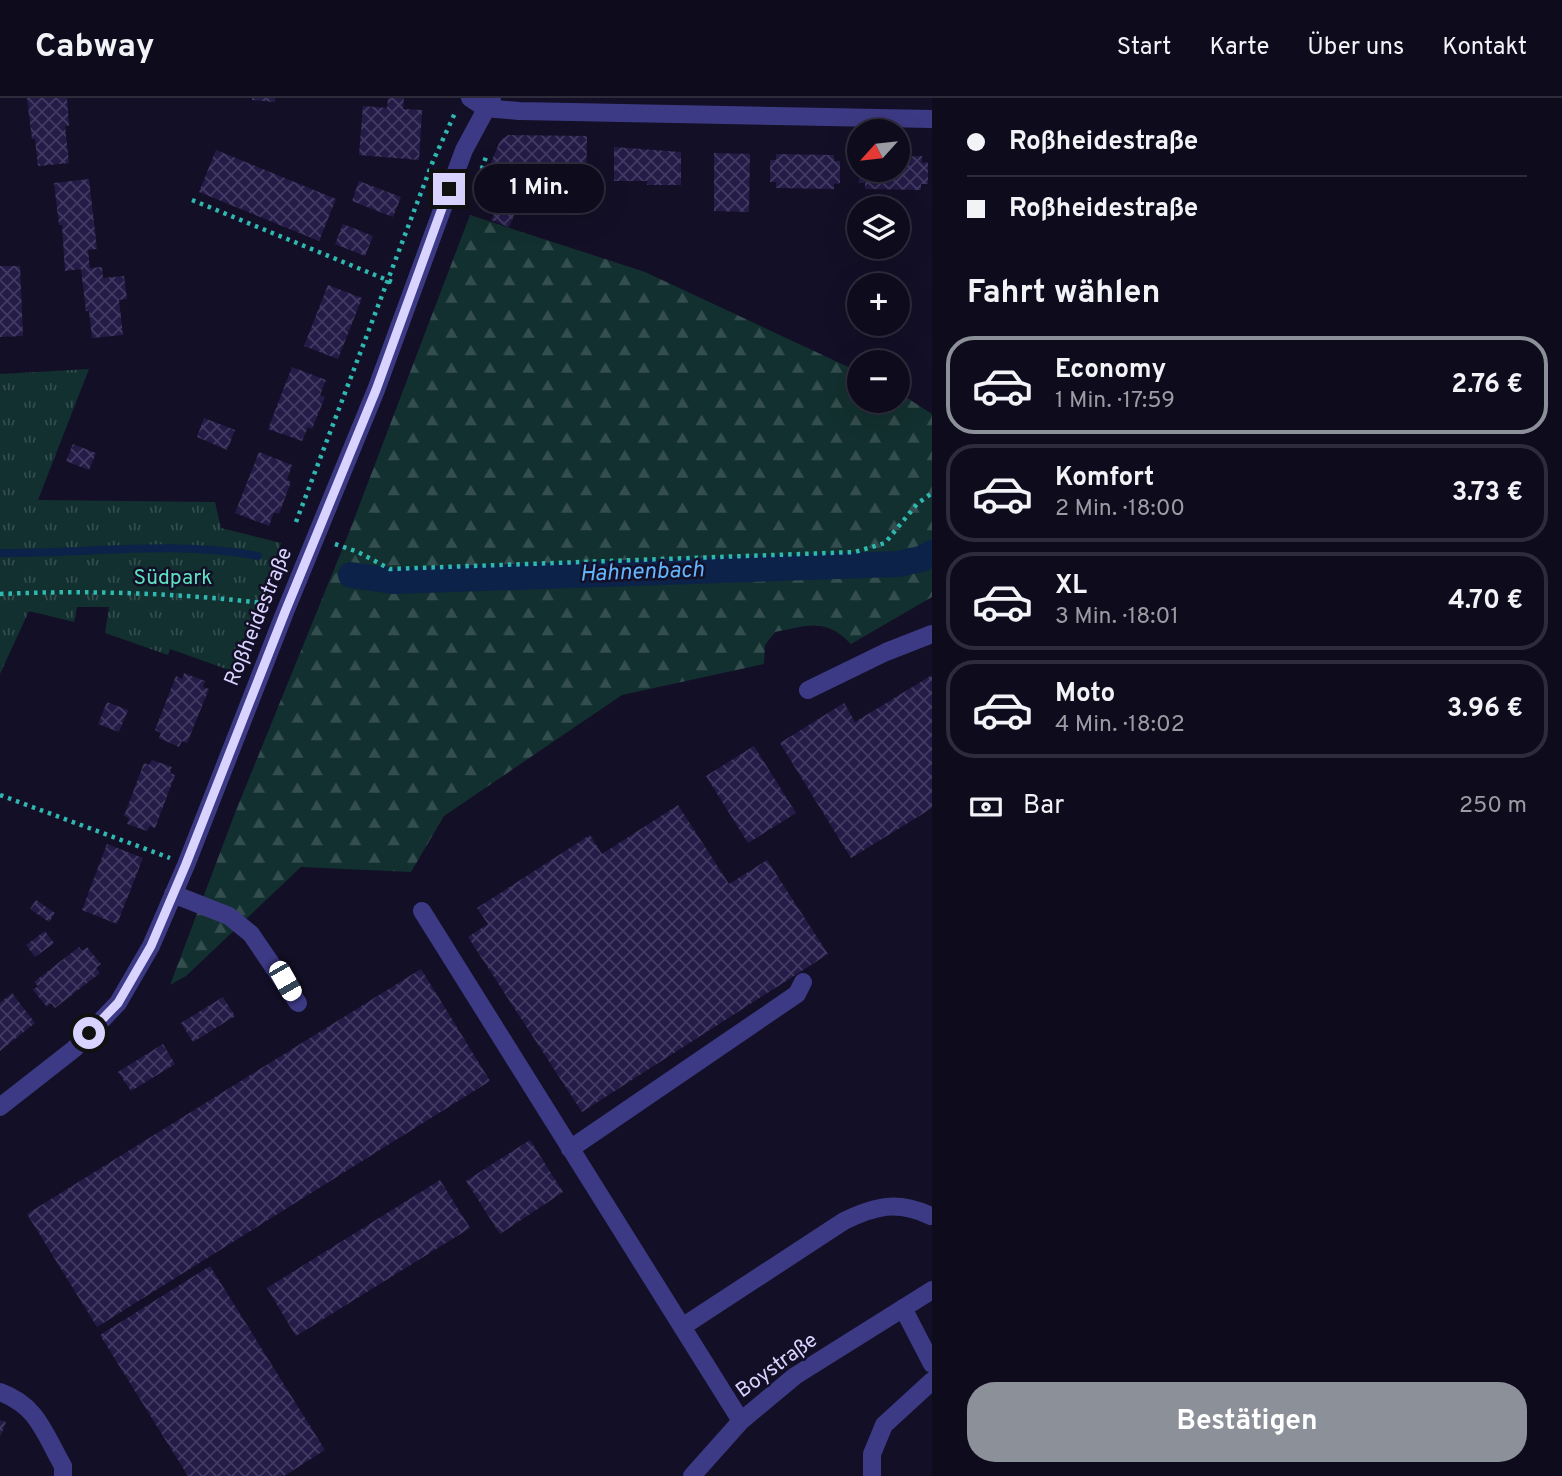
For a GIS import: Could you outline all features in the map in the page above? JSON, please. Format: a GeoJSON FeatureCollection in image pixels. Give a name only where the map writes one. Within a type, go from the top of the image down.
{"type":"FeatureCollection","features":[{"type":"Feature","properties":{"kind":"street"},"geometry":{"type":"LineString","coordinates":[[464,104],[489,103],[532,111],[932,119]]}},
{"type":"Feature","properties":{"kind":"street","name":"Roßheidestraße"},"geometry":{"type":"LineString","coordinates":[[0,1107],[74,1049],[118,1003],[151,946],[376,390],[464,150],[489,103]]}},
{"type":"Feature","properties":{"kind":"street"},"geometry":{"type":"LineString","coordinates":[[808,690],[932,634]]}},
{"type":"Feature","properties":{"kind":"street"},"geometry":{"type":"LineString","coordinates":[[173,894],[229,916],[251,934],[298,1003]]}},
{"type":"Feature","properties":{"kind":"street"},"geometry":{"type":"LineString","coordinates":[[422,911],[741,1421]]}},
{"type":"Feature","properties":{"kind":"street"},"geometry":{"type":"LineString","coordinates":[[570,1149],[797,994],[803,982]]}},
{"type":"Feature","properties":{"kind":"street"},"geometry":{"type":"LineString","coordinates":[[682,1326],[867,1210],[893,1205],[931,1216]]}},
{"type":"Feature","properties":{"kind":"street","name":"Boystraße"},"geometry":{"type":"LineString","coordinates":[[692,1476],[741,1421],[795,1376],[932,1290]]}},
{"type":"Feature","properties":{"kind":"street"},"geometry":{"type":"LineString","coordinates":[[903,1308],[932,1364]]}},
{"type":"Feature","properties":{"kind":"street"},"geometry":{"type":"LineString","coordinates":[[872,1476],[872,1454],[884,1425],[932,1381]]}},
{"type":"Feature","properties":{"kind":"street"},"geometry":{"type":"LineString","coordinates":[[0,1392],[16,1398],[32,1410],[63,1471]]}},
{"type":"Feature","properties":{"kind":"path"},"geometry":{"type":"LineString","coordinates":[[293,530],[433,161],[464,104]]}},
{"type":"Feature","properties":{"kind":"path"},"geometry":{"type":"LineString","coordinates":[[192,200],[412,290]]}},
{"type":"Feature","properties":{"kind":"path"},"geometry":{"type":"LineString","coordinates":[[358,552],[390,569],[855,552],[886,543],[917,504],[932,493]]}},
{"type":"Feature","properties":{"kind":"path"},"geometry":{"type":"LineString","coordinates":[[0,594],[161,593],[263,603]]}},
{"type":"Feature","properties":{"kind":"path"},"geometry":{"type":"LineString","coordinates":[[0,795],[186,864]]}},
{"type":"Feature","properties":{"kind":"green space"},"geometry":{"type":"Polygon","coordinates":[[[470,215],[645,272],[847,366],[847,413],[910,413],[910,400],[932,414],[932,597],[851,644],[841,635],[824,627],[807,626],[775,632],[765,645],[764,664],[622,695],[444,816],[411,872],[301,867],[186,976],[170,985],[235,813],[348,535],[470,215]]]}},
{"type":"Feature","properties":{"kind":"green space","name":"Südpark"},"geometry":{"type":"Polygon","coordinates":[[[89,369],[38,500],[215,502],[221,528],[281,543],[232,671],[170,649],[168,655],[105,633],[109,607],[77,607],[74,622],[29,611],[0,674],[0,374],[89,369]]]}},
{"type":"Feature","properties":{"kind":"building"},"geometry":{"type":"Polygon","coordinates":[[[27,98],[67,98],[69,126],[65,126],[69,163],[38,166],[27,98]]]}},
{"type":"Feature","properties":{"kind":"building"},"geometry":{"type":"Polygon","coordinates":[[[275,98],[275,102],[252,100],[275,98]]]}},
{"type":"Feature","properties":{"kind":"building"},"geometry":{"type":"Polygon","coordinates":[[[388,98],[404,98],[403,109],[422,110],[419,160],[359,155],[363,106],[387,108],[388,98]]]}},
{"type":"Feature","properties":{"kind":"building"},"geometry":{"type":"Polygon","coordinates":[[[508,135],[587,136],[586,193],[547,192],[546,199],[526,198],[526,193],[485,177],[500,141],[508,135]]]}},
{"type":"Feature","properties":{"kind":"building"},"geometry":{"type":"Polygon","coordinates":[[[614,147],[681,152],[681,185],[614,181],[614,147]]]}},
{"type":"Feature","properties":{"kind":"building"},"geometry":{"type":"Polygon","coordinates":[[[216,150],[336,199],[319,241],[199,192],[216,150]]]}},
{"type":"Feature","properties":{"kind":"building"},"geometry":{"type":"Polygon","coordinates":[[[714,153],[750,154],[749,212],[714,211],[714,153]]]}},
{"type":"Feature","properties":{"kind":"building"},"geometry":{"type":"Polygon","coordinates":[[[776,154],[834,155],[834,161],[840,161],[840,183],[834,184],[834,189],[776,188],[776,182],[770,182],[770,160],[776,160],[776,154]]]}},
{"type":"Feature","properties":{"kind":"building"},"geometry":{"type":"Polygon","coordinates":[[[910,156],[922,156],[922,163],[928,162],[928,184],[921,184],[921,190],[865,189],[865,183],[859,183],[910,182],[910,156]]]}},
{"type":"Feature","properties":{"kind":"building"},"geometry":{"type":"Polygon","coordinates":[[[89,179],[97,249],[88,250],[90,268],[102,267],[103,278],[124,276],[127,299],[119,300],[123,335],[92,338],[81,269],[65,271],[62,225],[59,225],[54,183],[89,179]]]}},
{"type":"Feature","properties":{"kind":"building"},"geometry":{"type":"Polygon","coordinates":[[[359,181],[401,197],[393,217],[352,201],[359,181]]]}},
{"type":"Feature","properties":{"kind":"building"},"geometry":{"type":"Polygon","coordinates":[[[503,193],[521,200],[509,227],[491,220],[503,193]]]}},
{"type":"Feature","properties":{"kind":"building"},"geometry":{"type":"Polygon","coordinates":[[[343,224],[373,236],[365,256],[335,244],[343,224]]]}},
{"type":"Feature","properties":{"kind":"building"},"geometry":{"type":"Polygon","coordinates":[[[0,266],[20,266],[23,336],[0,337],[0,266]]]}},
{"type":"Feature","properties":{"kind":"building"},"geometry":{"type":"Polygon","coordinates":[[[328,285],[362,298],[338,359],[304,346],[328,285]]]}},
{"type":"Feature","properties":{"kind":"building"},"geometry":{"type":"Polygon","coordinates":[[[292,367],[326,380],[320,395],[325,397],[312,429],[308,427],[302,441],[268,429],[292,367]]]}},
{"type":"Feature","properties":{"kind":"building"},"geometry":{"type":"Polygon","coordinates":[[[204,418],[235,430],[227,450],[197,437],[204,418]]]}},
{"type":"Feature","properties":{"kind":"building"},"geometry":{"type":"Polygon","coordinates":[[[73,444],[96,453],[89,470],[66,461],[73,444]]]}},
{"type":"Feature","properties":{"kind":"building"},"geometry":{"type":"Polygon","coordinates":[[[259,452],[292,465],[287,480],[291,482],[279,514],[274,512],[269,526],[235,513],[259,452]]]}},
{"type":"Feature","properties":{"kind":"building"},"geometry":{"type":"Polygon","coordinates":[[[184,673],[205,681],[203,687],[209,689],[187,743],[182,741],[179,747],[159,738],[161,733],[155,730],[176,676],[182,679],[184,673]]]}},
{"type":"Feature","properties":{"kind":"building"},"geometry":{"type":"Polygon","coordinates":[[[932,675],[932,808],[851,858],[780,743],[844,703],[855,722],[932,675]]]}},
{"type":"Feature","properties":{"kind":"building"},"geometry":{"type":"Polygon","coordinates":[[[107,702],[128,710],[119,732],[98,724],[107,702]]]}},
{"type":"Feature","properties":{"kind":"building"},"geometry":{"type":"Polygon","coordinates":[[[754,746],[796,813],[748,843],[706,776],[754,746]]]}},
{"type":"Feature","properties":{"kind":"building"},"geometry":{"type":"Polygon","coordinates":[[[152,760],[172,767],[170,773],[175,775],[155,828],[150,826],[147,831],[127,824],[129,818],[124,816],[144,763],[149,765],[152,760]]]}},
{"type":"Feature","properties":{"kind":"building"},"geometry":{"type":"Polygon","coordinates":[[[678,805],[729,884],[767,860],[828,954],[582,1112],[468,937],[488,924],[477,908],[590,835],[602,854],[678,805]]]}},
{"type":"Feature","properties":{"kind":"building"},"geometry":{"type":"Polygon","coordinates":[[[107,844],[143,858],[117,924],[82,910],[107,844]]]}},
{"type":"Feature","properties":{"kind":"building"},"geometry":{"type":"Polygon","coordinates":[[[36,900],[55,913],[49,922],[30,909],[36,900]]]}},
{"type":"Feature","properties":{"kind":"building"},"geometry":{"type":"Polygon","coordinates":[[[45,931],[54,943],[35,957],[26,945],[45,931]]]}},
{"type":"Feature","properties":{"kind":"building"},"geometry":{"type":"Polygon","coordinates":[[[79,947],[82,951],[87,947],[101,964],[96,968],[100,973],[55,1008],[51,1003],[47,1007],[33,990],[38,986],[34,982],[79,947]]]}},
{"type":"Feature","properties":{"kind":"building"},"geometry":{"type":"Polygon","coordinates":[[[421,969],[490,1081],[97,1327],[27,1214],[421,969]]]}},
{"type":"Feature","properties":{"kind":"building"},"geometry":{"type":"Polygon","coordinates":[[[12,993],[35,1023],[0,1051],[0,1003],[12,993]]]}},
{"type":"Feature","properties":{"kind":"building"},"geometry":{"type":"Polygon","coordinates":[[[223,997],[235,1016],[193,1042],[181,1023],[223,997]]]}},
{"type":"Feature","properties":{"kind":"building"},"geometry":{"type":"Polygon","coordinates":[[[163,1044],[175,1064],[131,1091],[118,1072],[163,1044]]]}},
{"type":"Feature","properties":{"kind":"building"},"geometry":{"type":"Polygon","coordinates":[[[530,1140],[563,1192],[500,1234],[466,1181],[530,1140]]]}},
{"type":"Feature","properties":{"kind":"building"},"geometry":{"type":"Polygon","coordinates":[[[440,1180],[470,1228],[296,1336],[267,1288],[440,1180]]]}},
{"type":"Feature","properties":{"kind":"building"},"geometry":{"type":"Polygon","coordinates":[[[210,1266],[325,1450],[284,1476],[188,1476],[100,1335],[210,1266]]]}},
{"type":"Feature","properties":{"kind":"building"},"geometry":{"type":"Polygon","coordinates":[[[0,1420],[6,1422],[0,1437],[0,1420]]]}},
{"type":"Feature","properties":{"kind":"waterway","name":"Hahnenbach"},"geometry":{"type":"LineString","coordinates":[[0,553],[161,548],[226,551],[258,556]]}},
{"type":"Feature","properties":{"kind":"waterway","name":"Hahnenbach"},"geometry":{"type":"LineString","coordinates":[[351,575],[393,581],[898,564],[921,559],[932,553]]}},
{"type":"Feature","properties":{"kind":"route"},"geometry":{"type":"LineString","coordinates":[[89,1033],[118,1003],[151,946],[186,864],[376,390],[449,189]]}}]}
